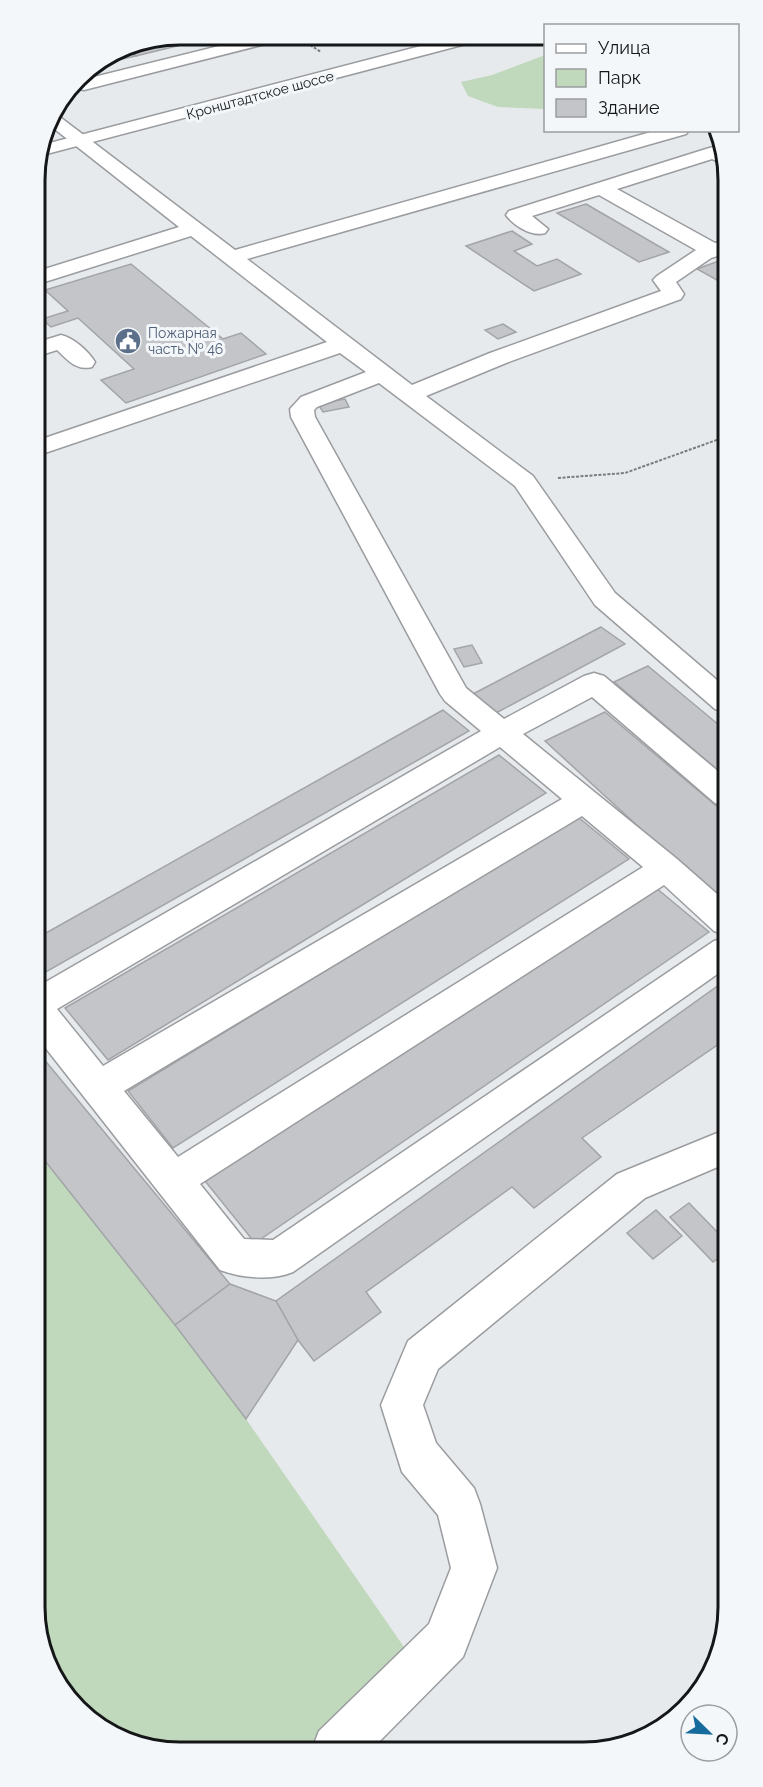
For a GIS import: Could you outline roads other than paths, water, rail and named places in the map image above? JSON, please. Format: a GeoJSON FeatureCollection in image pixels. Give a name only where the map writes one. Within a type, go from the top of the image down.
{"type":"FeatureCollection","features":[{"type":"Feature","properties":{"kind":"street"},"geometry":{"type":"LineString","coordinates":[[84,85],[243,45]]}},
{"type":"Feature","properties":{"kind":"street","name":"Кронштадтское шоссе"},"geometry":{"type":"LineString","coordinates":[[50,146],[88,127],[395,45]]}},
{"type":"Feature","properties":{"kind":"street","name":"Кронштадтское шоссе"},"geometry":{"type":"LineString","coordinates":[[88,127],[440,45]]}},
{"type":"Feature","properties":{"kind":"street"},"geometry":{"type":"LineString","coordinates":[[57,124],[88,127],[196,228],[382,375],[524,481],[605,599],[718,696]]}},
{"type":"Feature","properties":{"kind":"street"},"geometry":{"type":"LineString","coordinates":[[233,257],[673,132]]}},
{"type":"Feature","properties":{"kind":"street"},"geometry":{"type":"LineString","coordinates":[[538,229],[516,215],[712,153],[715,154]]}},
{"type":"Feature","properties":{"kind":"street"},"geometry":{"type":"LineString","coordinates":[[601,188],[718,249]]}},
{"type":"Feature","properties":{"kind":"street"},"geometry":{"type":"LineString","coordinates":[[45,276],[196,228]]}},
{"type":"Feature","properties":{"kind":"street"},"geometry":{"type":"LineString","coordinates":[[409,394],[498,358],[673,294],[664,280],[704,254],[718,249]]}},
{"type":"Feature","properties":{"kind":"street"},"geometry":{"type":"LineString","coordinates":[[45,347],[61,342],[84,362]]}},
{"type":"Feature","properties":{"kind":"street"},"geometry":{"type":"LineString","coordinates":[[45,446],[344,344]]}},
{"type":"Feature","properties":{"kind":"street"},"geometry":{"type":"LineString","coordinates":[[382,375],[309,402],[303,409],[303,417],[454,694],[666,868],[718,915]]}},
{"type":"Feature","properties":{"kind":"street"},"geometry":{"type":"LineString","coordinates":[[45,999],[503,732],[594,683],[718,788]]}},
{"type":"Feature","properties":{"kind":"street"},"geometry":{"type":"LineString","coordinates":[[99,1087],[584,800]]}},
{"type":"Feature","properties":{"kind":"street"},"geometry":{"type":"LineString","coordinates":[[174,1180],[666,868]]}},
{"type":"Feature","properties":{"kind":"street"},"geometry":{"type":"LineString","coordinates":[[45,1020],[234,1257],[279,1259],[718,956]]}},
{"type":"Feature","properties":{"kind":"street"},"geometry":{"type":"LineString","coordinates":[[344,1742],[446,1640],[474,1568],[458,1504],[418,1456],[402,1405],[423,1355],[631,1186],[718,1149]]}},
{"type":"Feature","properties":{"kind":"place","name":"Пожарная часть № 46"},"geometry":{"type":"Point","coordinates":[128,341]}}]}
